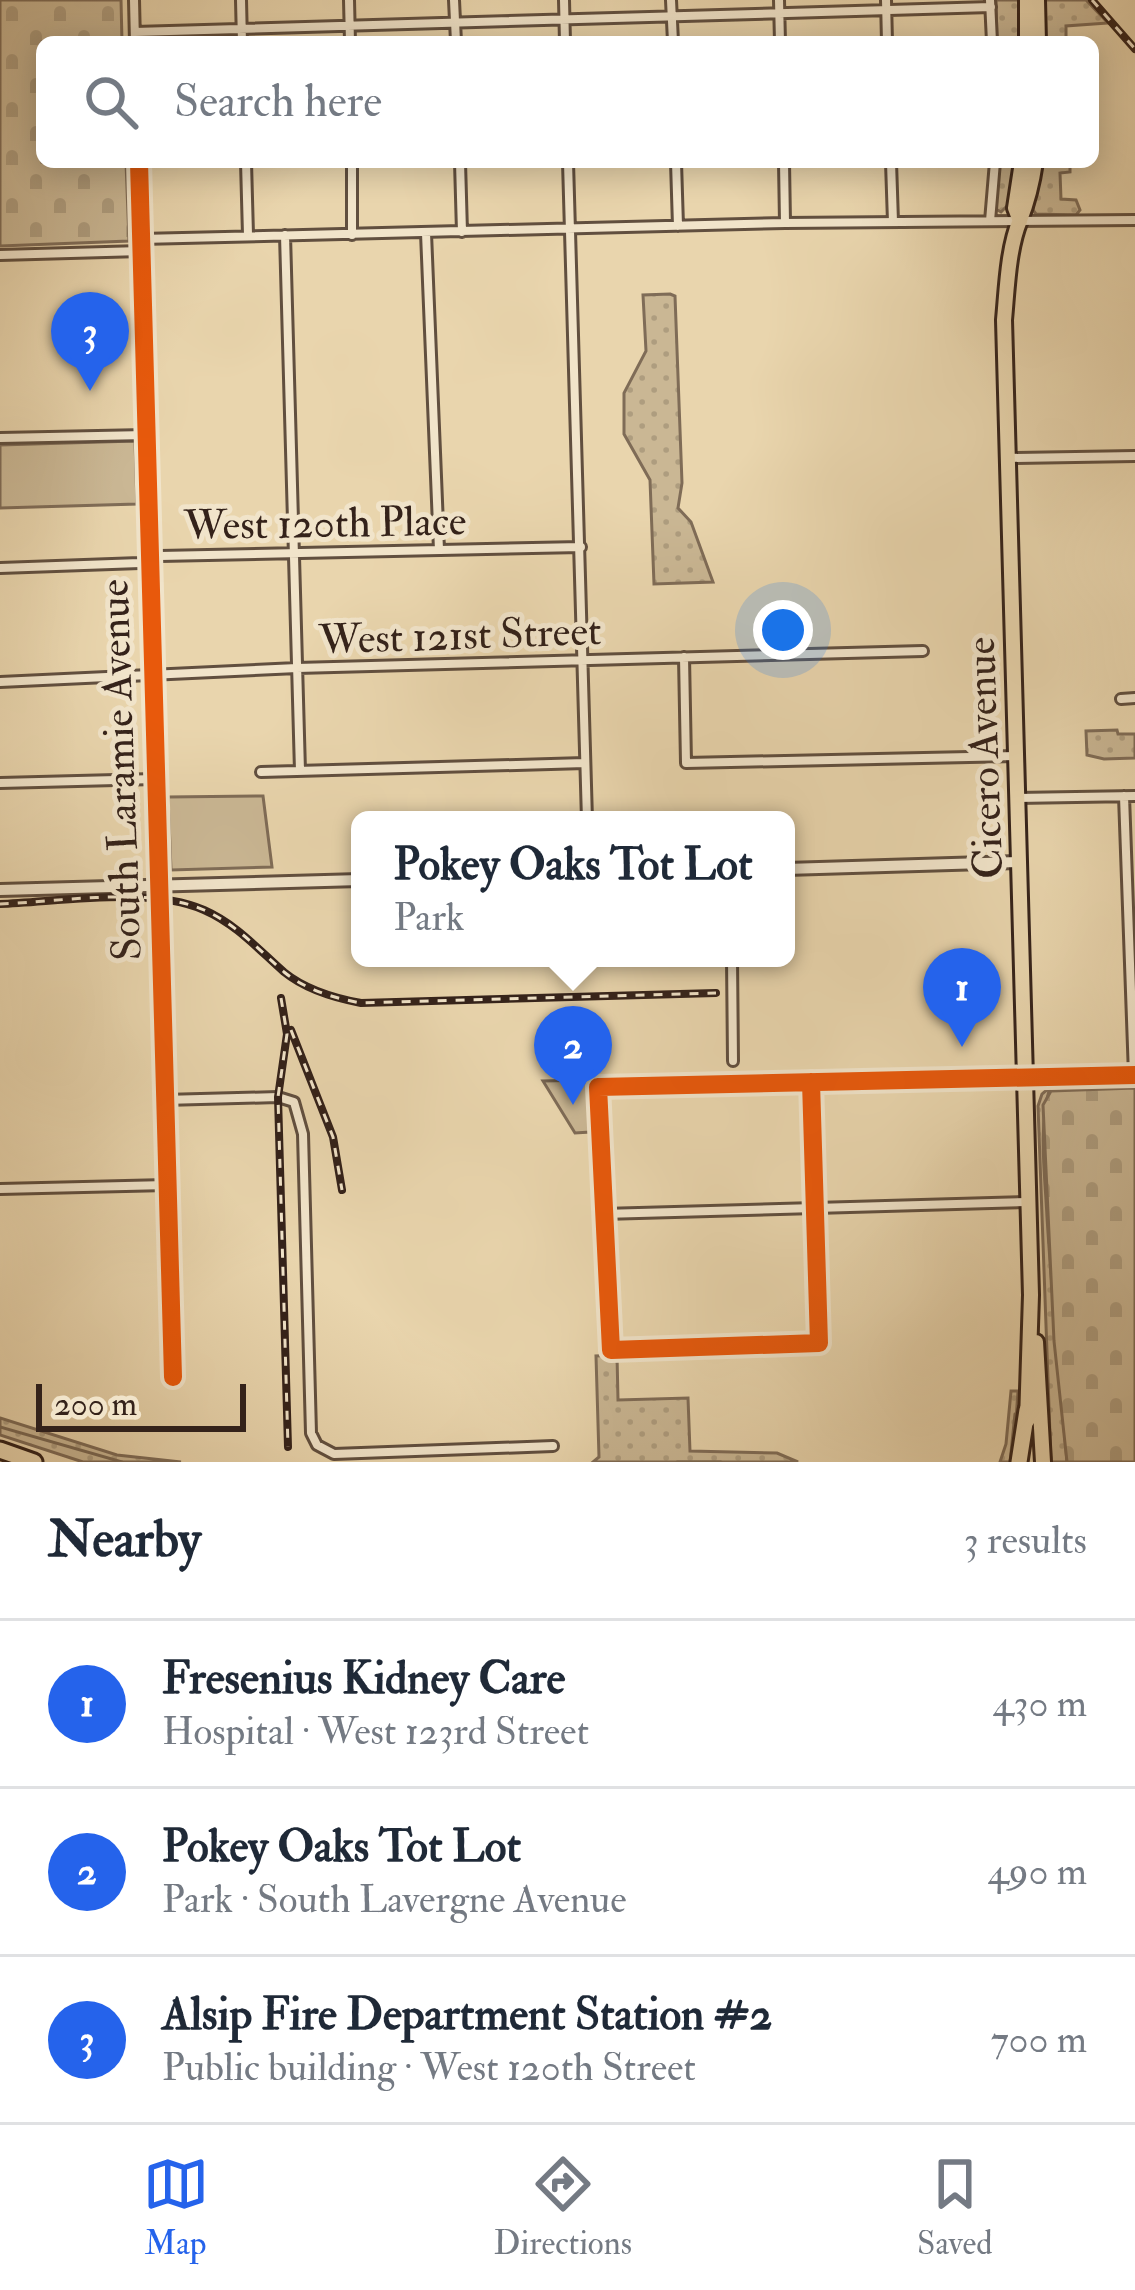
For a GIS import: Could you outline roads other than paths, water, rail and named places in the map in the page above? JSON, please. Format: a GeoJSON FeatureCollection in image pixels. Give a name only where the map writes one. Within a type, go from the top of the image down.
{"type":"FeatureCollection","features":[{"type":"Feature","properties":{"kind":"highway"},"geometry":{"type":"LineString","coordinates":[[1023,1462],[1027,1410]]}},
{"type":"Feature","properties":{"kind":"highway"},"geometry":{"type":"LineString","coordinates":[[0,1450],[34,1462]]}},
{"type":"Feature","properties":{"kind":"main road"},"geometry":{"type":"LineString","coordinates":[[1027,0],[1027,36]]}},
{"type":"Feature","properties":{"kind":"main road"},"geometry":{"type":"LineString","coordinates":[[1037,0],[1039,36]]}},
{"type":"Feature","properties":{"kind":"main road","name":"Cicero Avenue"},"geometry":{"type":"LineString","coordinates":[[1020,220],[1015,208],[1021,168]]}},
{"type":"Feature","properties":{"kind":"main road","name":"Cicero Avenue"},"geometry":{"type":"LineString","coordinates":[[1034,168],[1028,207],[1020,220],[1004,320],[1031,1295],[1043,1462]]}},
{"type":"Feature","properties":{"kind":"main road","name":"Cicero Avenue"},"geometry":{"type":"LineString","coordinates":[[1027,1410],[1031,1295]]}},
{"type":"Feature","properties":{"kind":"street"},"geometry":{"type":"LineString","coordinates":[[134,0],[135,36]]}},
{"type":"Feature","properties":{"kind":"street"},"geometry":{"type":"LineString","coordinates":[[241,0],[242,36]]}},
{"type":"Feature","properties":{"kind":"street"},"geometry":{"type":"LineString","coordinates":[[349,0],[350,36]]}},
{"type":"Feature","properties":{"kind":"street"},"geometry":{"type":"LineString","coordinates":[[454,0],[455,36]]}},
{"type":"Feature","properties":{"kind":"street"},"geometry":{"type":"LineString","coordinates":[[564,0],[565,36]]}},
{"type":"Feature","properties":{"kind":"street"},"geometry":{"type":"LineString","coordinates":[[671,0],[673,36]]}},
{"type":"Feature","properties":{"kind":"street"},"geometry":{"type":"LineString","coordinates":[[778,0],[780,36]]}},
{"type":"Feature","properties":{"kind":"street"},"geometry":{"type":"LineString","coordinates":[[886,0],[887,36]]}},
{"type":"Feature","properties":{"kind":"street"},"geometry":{"type":"LineString","coordinates":[[148,36],[350,25],[886,11],[990,3],[992,36]]}},
{"type":"Feature","properties":{"kind":"street","name":"South Laramie Avenue"},"geometry":{"type":"LineString","coordinates":[[139,168],[173,1377]]}},
{"type":"Feature","properties":{"kind":"street"},"geometry":{"type":"LineString","coordinates":[[246,168],[248,235]]}},
{"type":"Feature","properties":{"kind":"street"},"geometry":{"type":"LineString","coordinates":[[352,168],[352,235]]}},
{"type":"Feature","properties":{"kind":"street"},"geometry":{"type":"LineString","coordinates":[[460,168],[462,232]]}},
{"type":"Feature","properties":{"kind":"street"},"geometry":{"type":"LineString","coordinates":[[568,168],[587,811]]}},
{"type":"Feature","properties":{"kind":"street"},"geometry":{"type":"LineString","coordinates":[[676,168],[678,227]]}},
{"type":"Feature","properties":{"kind":"street"},"geometry":{"type":"LineString","coordinates":[[784,168],[785,223]]}},
{"type":"Feature","properties":{"kind":"street"},"geometry":{"type":"LineString","coordinates":[[891,168],[893,222]]}},
{"type":"Feature","properties":{"kind":"street"},"geometry":{"type":"LineString","coordinates":[[990,221],[994,168]]}},
{"type":"Feature","properties":{"kind":"street"},"geometry":{"type":"LineString","coordinates":[[141,239],[785,223],[1135,220]]}},
{"type":"Feature","properties":{"kind":"street"},"geometry":{"type":"LineString","coordinates":[[426,233],[439,550]]}},
{"type":"Feature","properties":{"kind":"street"},"geometry":{"type":"LineString","coordinates":[[285,235],[300,771]]}},
{"type":"Feature","properties":{"kind":"street"},"geometry":{"type":"LineString","coordinates":[[0,255],[141,251]]}},
{"type":"Feature","properties":{"kind":"street"},"geometry":{"type":"LineString","coordinates":[[0,438],[146,435]]}},
{"type":"Feature","properties":{"kind":"street"},"geometry":{"type":"LineString","coordinates":[[1007,458],[1135,456]]}},
{"type":"Feature","properties":{"kind":"street","name":"West 120th Place"},"geometry":{"type":"LineString","coordinates":[[0,568],[140,563],[160,556],[580,547]]}},
{"type":"Feature","properties":{"kind":"street","name":"West 121st Street"},"geometry":{"type":"LineString","coordinates":[[0,682],[297,668],[923,652]]}},
{"type":"Feature","properties":{"kind":"street"},"geometry":{"type":"LineString","coordinates":[[684,657],[686,763],[1016,756]]}},
{"type":"Feature","properties":{"kind":"street"},"geometry":{"type":"LineString","coordinates":[[1120,698],[1135,698]]}},
{"type":"Feature","properties":{"kind":"street"},"geometry":{"type":"LineString","coordinates":[[260,772],[585,763]]}},
{"type":"Feature","properties":{"kind":"street"},"geometry":{"type":"LineString","coordinates":[[0,783],[155,779]]}},
{"type":"Feature","properties":{"kind":"street"},"geometry":{"type":"LineString","coordinates":[[811,1082],[818,1343],[611,1350],[598,1087],[811,1082],[1025,1077],[1135,1075],[1130,796],[1017,798]]}},
{"type":"Feature","properties":{"kind":"street"},"geometry":{"type":"LineString","coordinates":[[795,869],[1018,862]]}},
{"type":"Feature","properties":{"kind":"street"},"geometry":{"type":"LineString","coordinates":[[0,890],[351,880]]}},
{"type":"Feature","properties":{"kind":"street"},"geometry":{"type":"LineString","coordinates":[[732,967],[733,1061]]}},
{"type":"Feature","properties":{"kind":"street"},"geometry":{"type":"LineString","coordinates":[[164,1100],[278,1097],[294,1102],[303,1134],[311,1433],[317,1445],[334,1454],[553,1446]]}},
{"type":"Feature","properties":{"kind":"street"},"geometry":{"type":"LineString","coordinates":[[0,1189],[167,1185]]}},
{"type":"Feature","properties":{"kind":"street"},"geometry":{"type":"LineString","coordinates":[[603,1214],[1028,1202]]}},
{"type":"Feature","properties":{"kind":"waterway"},"geometry":{"type":"LineString","coordinates":[[1010,1462],[1015,1414]]}},
{"type":"Feature","properties":{"kind":"waterway"},"geometry":{"type":"LineString","coordinates":[[0,1427],[122,1462]]}},
{"type":"Feature","properties":{"kind":"waterway"},"geometry":{"type":"LineString","coordinates":[[677,1462],[721,1462]]}},
{"type":"Feature","properties":{"kind":"railway"},"geometry":{"type":"LineString","coordinates":[[1092,0],[1135,49]]}},
{"type":"Feature","properties":{"kind":"railway"},"geometry":{"type":"LineString","coordinates":[[0,904],[131,897],[182,903],[226,922],[302,984],[361,1003],[716,993]]}},
{"type":"Feature","properties":{"kind":"railway"},"geometry":{"type":"LineString","coordinates":[[281,998],[287,1034],[278,1097],[288,1447]]}},
{"type":"Feature","properties":{"kind":"railway"},"geometry":{"type":"LineString","coordinates":[[291,1030],[333,1137],[342,1190]]}},
{"type":"Feature","properties":{"kind":"place","name":"Alsip Fire Department Station #2"},"geometry":{"type":"Point","coordinates":[90,391]}},
{"type":"Feature","properties":{"kind":"place","name":"Fresenius Kidney Care"},"geometry":{"type":"Point","coordinates":[962,1047]}},
{"type":"Feature","properties":{"kind":"place","name":"Pokey Oaks Tot Lot"},"geometry":{"type":"Point","coordinates":[573,1105]}}]}
